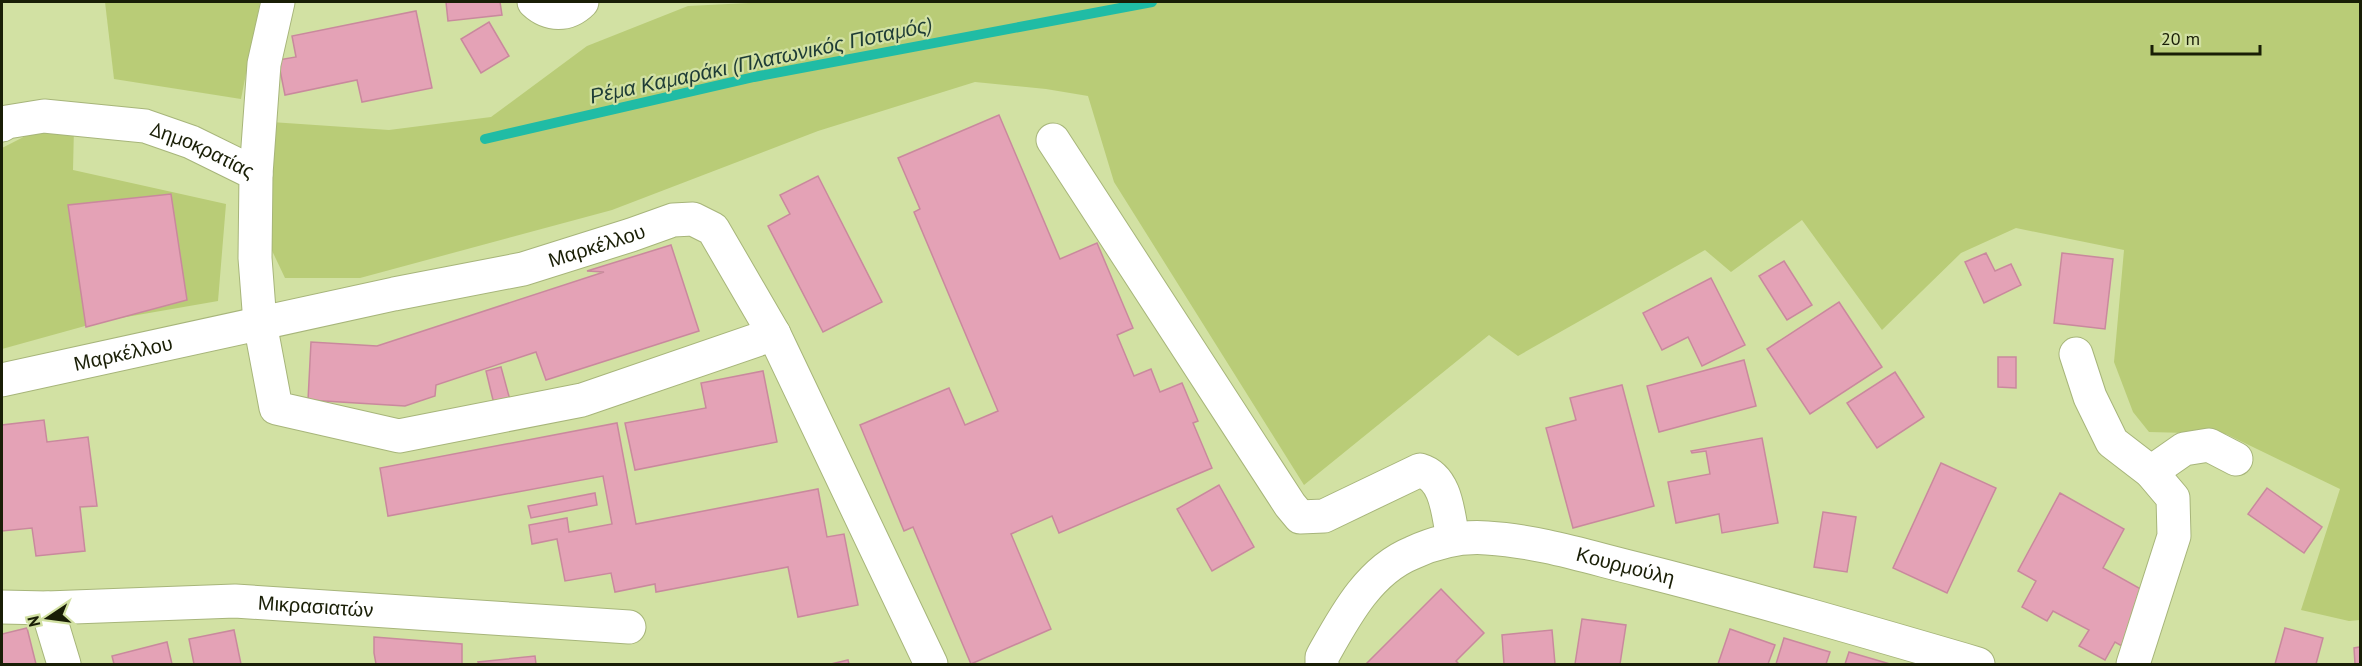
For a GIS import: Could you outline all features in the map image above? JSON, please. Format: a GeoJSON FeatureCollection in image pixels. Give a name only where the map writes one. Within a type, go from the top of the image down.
{"type":"FeatureCollection","features":[{"type":"Feature","properties":{"kind":"street"},"geometry":{"type":"LineString","coordinates":[[256,174],[264,64],[278,2]]}},
{"type":"Feature","properties":{"kind":"street"},"geometry":{"type":"LineString","coordinates":[[534,2],[540,8],[562,13],[582,2]]}},
{"type":"Feature","properties":{"kind":"street","name":"Δημοκρατίας"},"geometry":{"type":"LineString","coordinates":[[2,125],[7,122],[44,116],[145,126],[191,142],[256,174],[255,258],[260,323],[276,408],[399,436],[582,400],[774,334]]}},
{"type":"Feature","properties":{"kind":"street"},"geometry":{"type":"LineString","coordinates":[[1053,141],[1300,517],[1324,516],[1420,470],[1432,474],[1442,488],[1453,539]]}},
{"type":"Feature","properties":{"kind":"street","name":"Μαρκέλλου"},"geometry":{"type":"LineString","coordinates":[[2,380],[260,323],[524,269],[673,220],[693,219],[712,229],[774,334],[931,664]]}},
{"type":"Feature","properties":{"kind":"street"},"geometry":{"type":"LineString","coordinates":[[2076,354],[2090,397],[2112,442],[2151,472],[2173,498],[2174,536],[2133,664]]}},
{"type":"Feature","properties":{"kind":"street"},"geometry":{"type":"LineString","coordinates":[[2151,472],[2184,449],[2209,445],[2236,459]]}},
{"type":"Feature","properties":{"kind":"street","name":"Κουρμούλη"},"geometry":{"type":"LineString","coordinates":[[1322,664],[1322,657],[1344,619],[1376,577],[1410,553],[1453,539],[1485,538],[1524,542],[1737,594],[1978,664]]}},
{"type":"Feature","properties":{"kind":"street","name":"Μικρασιατών"},"geometry":{"type":"LineString","coordinates":[[2,607],[46,608],[235,601],[629,627]]}},
{"type":"Feature","properties":{"kind":"street"},"geometry":{"type":"LineString","coordinates":[[46,608],[64,664]]}},
{"type":"Feature","properties":{"kind":"green space"},"geometry":{"type":"Polygon","coordinates":[[[105,2],[260,2],[241,99],[114,79],[105,2]]]}},
{"type":"Feature","properties":{"kind":"green space"},"geometry":{"type":"Polygon","coordinates":[[[767,2],[2360,2],[2360,620],[2349,621],[2301,610],[2340,489],[2226,434],[2149,432],[2133,412],[2114,362],[2124,250],[2016,228],[1961,253],[1882,330],[1802,220],[1731,272],[1705,250],[1518,356],[1489,335],[1304,485],[1114,182],[1088,96],[975,82],[818,131],[612,210],[360,278],[285,278],[266,238],[271,122],[389,130],[491,117],[587,46],[688,6],[767,2]]]}},
{"type":"Feature","properties":{"kind":"green space"},"geometry":{"type":"Polygon","coordinates":[[[49,124],[74,127],[73,170],[226,204],[218,301],[103,321],[2,349],[2,148],[49,124]]]}},
{"type":"Feature","properties":{"kind":"building"},"geometry":{"type":"Polygon","coordinates":[[[446,2],[500,2],[502,15],[448,21],[446,2]]]}},
{"type":"Feature","properties":{"kind":"building"},"geometry":{"type":"Polygon","coordinates":[[[416,11],[432,88],[362,102],[357,80],[285,95],[278,60],[296,57],[292,36],[416,11]]]}},
{"type":"Feature","properties":{"kind":"building"},"geometry":{"type":"Polygon","coordinates":[[[489,22],[509,56],[481,73],[461,39],[489,22]]]}},
{"type":"Feature","properties":{"kind":"building"},"geometry":{"type":"Polygon","coordinates":[[[999,115],[1060,259],[1097,243],[1133,328],[1117,335],[1134,376],[1151,369],[1160,392],[1182,383],[1198,421],[1193,423],[1212,468],[1059,533],[1052,516],[1011,534],[1051,629],[971,664],[913,527],[904,531],[860,425],[949,388],[965,425],[998,411],[914,212],[920,209],[898,158],[999,115]]]}},
{"type":"Feature","properties":{"kind":"building"},"geometry":{"type":"Polygon","coordinates":[[[818,176],[882,302],[823,332],[768,226],[790,214],[780,195],[818,176]]]}},
{"type":"Feature","properties":{"kind":"building"},"geometry":{"type":"Polygon","coordinates":[[[171,194],[187,300],[86,327],[68,205],[171,194]]]}},
{"type":"Feature","properties":{"kind":"building"},"geometry":{"type":"Polygon","coordinates":[[[671,245],[699,331],[546,380],[536,352],[436,385],[435,396],[405,406],[308,400],[311,342],[377,346],[604,272],[587,271],[671,245]]]}},
{"type":"Feature","properties":{"kind":"building"},"geometry":{"type":"Polygon","coordinates":[[[1986,253],[1995,271],[2011,264],[2021,285],[1984,303],[1965,262],[1986,253]]]}},
{"type":"Feature","properties":{"kind":"building"},"geometry":{"type":"Polygon","coordinates":[[[2062,253],[2113,259],[2105,329],[2054,323],[2062,253]]]}},
{"type":"Feature","properties":{"kind":"building"},"geometry":{"type":"Polygon","coordinates":[[[1784,261],[1812,305],[1787,320],[1759,276],[1784,261]]]}},
{"type":"Feature","properties":{"kind":"building"},"geometry":{"type":"Polygon","coordinates":[[[1711,278],[1745,345],[1702,366],[1688,337],[1662,350],[1643,313],[1711,278]]]}},
{"type":"Feature","properties":{"kind":"building"},"geometry":{"type":"Polygon","coordinates":[[[1839,302],[1882,367],[1810,414],[1767,349],[1839,302]]]}},
{"type":"Feature","properties":{"kind":"building"},"geometry":{"type":"Polygon","coordinates":[[[1998,357],[2016,357],[2016,388],[1998,387],[1998,357]]]}},
{"type":"Feature","properties":{"kind":"building"},"geometry":{"type":"Polygon","coordinates":[[[1744,360],[1756,406],[1659,432],[1647,386],[1744,360]]]}},
{"type":"Feature","properties":{"kind":"building"},"geometry":{"type":"Polygon","coordinates":[[[501,367],[510,400],[494,404],[486,371],[501,367]]]}},
{"type":"Feature","properties":{"kind":"building"},"geometry":{"type":"Polygon","coordinates":[[[763,371],[777,442],[635,470],[625,423],[706,408],[701,383],[763,371]]]}},
{"type":"Feature","properties":{"kind":"building"},"geometry":{"type":"Polygon","coordinates":[[[1895,372],[1924,417],[1877,448],[1847,403],[1895,372]]]}},
{"type":"Feature","properties":{"kind":"building"},"geometry":{"type":"Polygon","coordinates":[[[1622,385],[1654,506],[1573,528],[1546,428],[1576,420],[1570,398],[1622,385]]]}},
{"type":"Feature","properties":{"kind":"building"},"geometry":{"type":"Polygon","coordinates":[[[44,420],[47,442],[88,437],[97,506],[80,507],[85,551],[36,556],[32,528],[2,531],[2,425],[44,420]]]}},
{"type":"Feature","properties":{"kind":"building"},"geometry":{"type":"Polygon","coordinates":[[[617,423],[636,524],[818,489],[827,537],[844,534],[858,605],[798,617],[788,567],[656,592],[655,584],[615,592],[611,573],[565,581],[557,539],[532,544],[529,525],[567,518],[569,532],[612,524],[603,476],[388,516],[380,468],[617,423]]]}},
{"type":"Feature","properties":{"kind":"building"},"geometry":{"type":"Polygon","coordinates":[[[1762,438],[1778,523],[1722,533],[1719,514],[1676,523],[1668,482],[1710,474],[1706,451],[1692,453],[1691,451],[1762,438]]]}},
{"type":"Feature","properties":{"kind":"building"},"geometry":{"type":"Polygon","coordinates":[[[1941,463],[1996,488],[1947,593],[1893,568],[1941,463]]]}},
{"type":"Feature","properties":{"kind":"building"},"geometry":{"type":"Polygon","coordinates":[[[1219,485],[1254,547],[1212,571],[1177,509],[1219,485]]]}},
{"type":"Feature","properties":{"kind":"building"},"geometry":{"type":"Polygon","coordinates":[[[2267,488],[2322,527],[2304,553],[2248,514],[2267,488]]]}},
{"type":"Feature","properties":{"kind":"building"},"geometry":{"type":"Polygon","coordinates":[[[595,493],[597,505],[531,518],[528,506],[595,493]]]}},
{"type":"Feature","properties":{"kind":"building"},"geometry":{"type":"Polygon","coordinates":[[[2060,493],[2124,529],[2103,568],[2155,597],[2127,649],[2115,642],[2105,660],[2079,646],[2089,630],[2053,611],[2047,621],[2022,607],[2036,581],[2018,571],[2060,493]]]}},
{"type":"Feature","properties":{"kind":"building"},"geometry":{"type":"Polygon","coordinates":[[[1823,512],[1856,517],[1847,572],[1814,567],[1823,512]]]}},
{"type":"Feature","properties":{"kind":"building"},"geometry":{"type":"Polygon","coordinates":[[[1441,589],[1484,633],[1456,661],[1459,664],[1366,664],[1441,589]]]}},
{"type":"Feature","properties":{"kind":"building"},"geometry":{"type":"Polygon","coordinates":[[[1582,619],[1626,625],[1620,664],[1575,664],[1582,619]]]}},
{"type":"Feature","properties":{"kind":"building"},"geometry":{"type":"Polygon","coordinates":[[[27,628],[36,664],[2,664],[2,634],[27,628]]]}},
{"type":"Feature","properties":{"kind":"building"},"geometry":{"type":"Polygon","coordinates":[[[2285,628],[2323,638],[2316,664],[2275,664],[2285,628]]]}},
{"type":"Feature","properties":{"kind":"building"},"geometry":{"type":"Polygon","coordinates":[[[1730,629],[1775,645],[1768,664],[1718,664],[1730,629]]]}},
{"type":"Feature","properties":{"kind":"building"},"geometry":{"type":"Polygon","coordinates":[[[234,630],[241,664],[194,664],[189,639],[234,630]]]}},
{"type":"Feature","properties":{"kind":"building"},"geometry":{"type":"Polygon","coordinates":[[[1552,630],[1555,664],[1504,664],[1502,635],[1552,630]]]}},
{"type":"Feature","properties":{"kind":"building"},"geometry":{"type":"Polygon","coordinates":[[[374,637],[462,644],[462,664],[376,664],[374,637]]]}},
{"type":"Feature","properties":{"kind":"building"},"geometry":{"type":"Polygon","coordinates":[[[1784,638],[1830,652],[1826,664],[1776,664],[1784,638]]]}},
{"type":"Feature","properties":{"kind":"building"},"geometry":{"type":"Polygon","coordinates":[[[167,642],[172,664],[114,664],[112,656],[167,642]]]}},
{"type":"Feature","properties":{"kind":"building"},"geometry":{"type":"Polygon","coordinates":[[[2360,647],[2360,664],[2355,664],[2354,648],[2360,647]]]}},
{"type":"Feature","properties":{"kind":"building"},"geometry":{"type":"Polygon","coordinates":[[[1849,652],[1890,664],[1845,664],[1849,652]]]}},
{"type":"Feature","properties":{"kind":"building"},"geometry":{"type":"Polygon","coordinates":[[[535,656],[536,664],[479,664],[478,662],[535,656]]]}},
{"type":"Feature","properties":{"kind":"building"},"geometry":{"type":"Polygon","coordinates":[[[848,660],[849,664],[831,664],[848,660]]]}},
{"type":"Feature","properties":{"kind":"waterway","name":"Ρέμα Καμαράκι (Πλατωνικός Ποταμός)"},"geometry":{"type":"LineString","coordinates":[[485,139],[754,77],[1152,2]]}}]}
